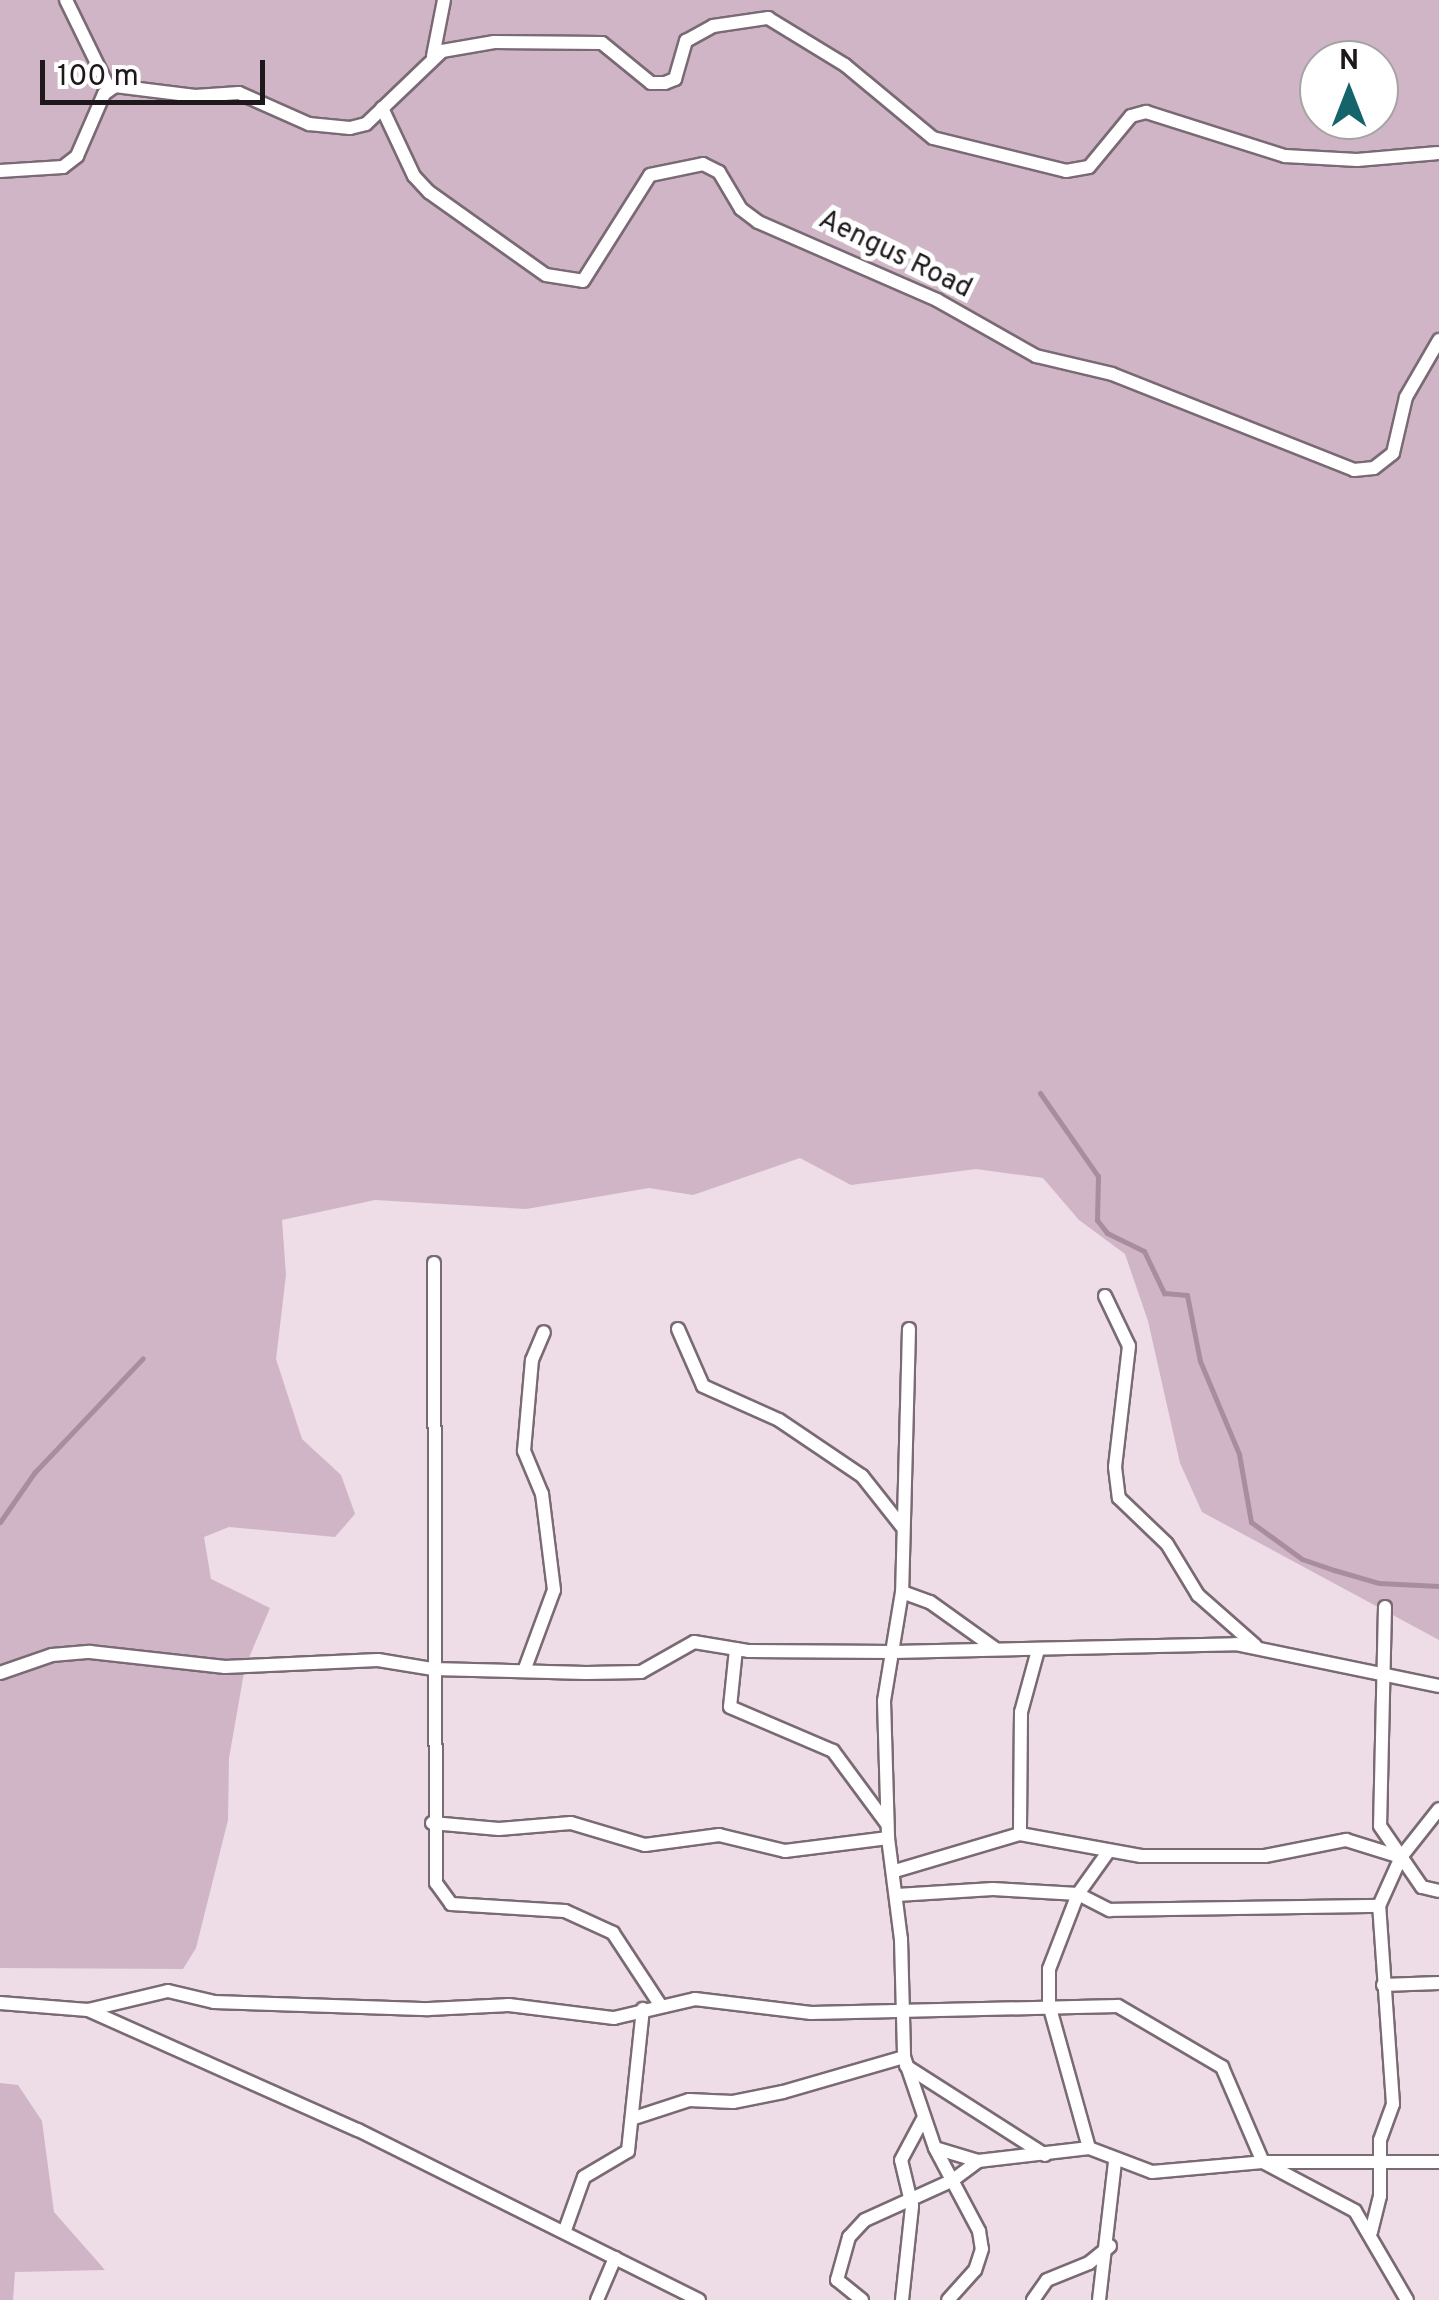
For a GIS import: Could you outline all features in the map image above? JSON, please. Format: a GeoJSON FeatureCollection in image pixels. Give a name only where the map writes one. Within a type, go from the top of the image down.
{"type":"FeatureCollection","features":[{"type":"Feature","properties":{"kind":"street"},"geometry":{"type":"LineString","coordinates":[[66,0],[109,88]]}},
{"type":"Feature","properties":{"kind":"street"},"geometry":{"type":"LineString","coordinates":[[433,56],[444,0]]}},
{"type":"Feature","properties":{"kind":"street"},"geometry":{"type":"LineString","coordinates":[[109,88],[239,94],[309,124],[336,128],[366,124],[433,56],[494,42],[572,39],[602,43],[650,83],[664,84],[674,79],[686,40],[713,26],[768,18],[845,66],[933,138],[1066,172],[1090,167],[1131,116],[1146,112],[1286,156],[1357,160],[1439,153]]}},
{"type":"Feature","properties":{"kind":"street"},"geometry":{"type":"LineString","coordinates":[[0,171],[14,175],[63,168],[77,156],[109,88]]}},
{"type":"Feature","properties":{"kind":"street","name":"Aengus Road"},"geometry":{"type":"LineString","coordinates":[[382,108],[414,176],[429,192],[546,275],[583,280],[650,176],[703,164],[719,172],[741,209],[758,222],[937,300],[1036,356],[1112,374],[1354,470],[1374,468],[1393,453],[1406,397],[1439,340]]}},
{"type":"Feature","properties":{"kind":"street"},"geometry":{"type":"LineString","coordinates":[[434,1263],[432,1823],[440,1897],[474,1908],[565,1911],[613,1933],[659,2003]]}},
{"type":"Feature","properties":{"kind":"street"},"geometry":{"type":"LineString","coordinates":[[1105,1296],[1129,1346],[1115,1467],[1120,1498],[1168,1544],[1198,1595],[1255,1645]]}},
{"type":"Feature","properties":{"kind":"street"},"geometry":{"type":"LineString","coordinates":[[908,1328],[902,1592],[884,1702],[888,1832],[895,1870],[898,2011],[905,2061],[935,2148],[979,2230],[982,2258],[948,2300]]}},
{"type":"Feature","properties":{"kind":"street"},"geometry":{"type":"LineString","coordinates":[[678,1329],[703,1386],[768,1414],[862,1476],[904,1529]]}},
{"type":"Feature","properties":{"kind":"street"},"geometry":{"type":"LineString","coordinates":[[524,1672],[554,1590],[539,1482],[524,1451],[532,1360],[544,1332]]}},
{"type":"Feature","properties":{"kind":"street"},"geometry":{"type":"LineString","coordinates":[[902,1592],[930,1602],[998,1650]]}},
{"type":"Feature","properties":{"kind":"street"},"geometry":{"type":"LineString","coordinates":[[1385,1608],[1380,1673],[1380,1826],[1422,1887],[1439,1891]]}},
{"type":"Feature","properties":{"kind":"street"},"geometry":{"type":"LineString","coordinates":[[0,1673],[52,1655],[90,1652],[224,1667],[354,1659],[433,1669],[641,1672],[694,1642],[736,1649],[893,1652],[1255,1645],[1439,1686]]}},
{"type":"Feature","properties":{"kind":"street"},"geometry":{"type":"LineString","coordinates":[[736,1649],[730,1707],[832,1752],[888,1832]]}},
{"type":"Feature","properties":{"kind":"street"},"geometry":{"type":"LineString","coordinates":[[1020,1834],[1021,1712],[1038,1650]]}},
{"type":"Feature","properties":{"kind":"street"},"geometry":{"type":"LineString","coordinates":[[1372,2232],[1382,2162],[1380,2140],[1393,2104],[1379,1906],[1401,1857],[1439,1809]]}},
{"type":"Feature","properties":{"kind":"street"},"geometry":{"type":"LineString","coordinates":[[432,1823],[499,1828],[570,1823],[645,1846],[718,1835],[785,1851],[888,1832]]}},
{"type":"Feature","properties":{"kind":"street"},"geometry":{"type":"LineString","coordinates":[[895,1870],[934,1864],[1020,1834],[1108,1852],[1265,1856],[1346,1840],[1401,1857]]}},
{"type":"Feature","properties":{"kind":"street"},"geometry":{"type":"LineString","coordinates":[[1089,2148],[1049,2005],[1048,1968],[1078,1894],[1108,1852]]}},
{"type":"Feature","properties":{"kind":"street"},"geometry":{"type":"LineString","coordinates":[[896,1895],[993,1889],[1078,1894],[1110,1910],[1379,1906]]}},
{"type":"Feature","properties":{"kind":"street"},"geometry":{"type":"LineString","coordinates":[[1383,1984],[1439,1983]]}},
{"type":"Feature","properties":{"kind":"street"},"geometry":{"type":"LineString","coordinates":[[0,2003],[88,2010],[168,1991],[214,2002],[429,2009],[509,2005],[614,2018],[659,2003],[712,1999],[811,2013],[1118,2006],[1208,2055],[1234,2085],[1264,2162],[1329,2192],[1372,2232],[1407,2300]]}},
{"type":"Feature","properties":{"kind":"street"},"geometry":{"type":"LineString","coordinates":[[88,2010],[565,2230],[699,2300]]}},
{"type":"Feature","properties":{"kind":"street"},"geometry":{"type":"LineString","coordinates":[[565,2230],[584,2178],[628,2151],[643,2010]]}},
{"type":"Feature","properties":{"kind":"street"},"geometry":{"type":"LineString","coordinates":[[634,2118],[688,2100],[733,2102],[905,2061],[1045,2155]]}},
{"type":"Feature","properties":{"kind":"street"},"geometry":{"type":"LineString","coordinates":[[902,2300],[910,2200],[901,2160],[922,2118]]}},
{"type":"Feature","properties":{"kind":"street"},"geometry":{"type":"LineString","coordinates":[[935,2148],[978,2161],[1089,2148],[1116,2162],[1166,2172],[1264,2162],[1439,2162]]}},
{"type":"Feature","properties":{"kind":"street"},"geometry":{"type":"LineString","coordinates":[[862,2300],[837,2280],[849,2238],[865,2220],[953,2180],[978,2161]]}},
{"type":"Feature","properties":{"kind":"street"},"geometry":{"type":"LineString","coordinates":[[1099,2300],[1110,2246],[1116,2162]]}},
{"type":"Feature","properties":{"kind":"street"},"geometry":{"type":"LineString","coordinates":[[1033,2300],[1047,2280],[1089,2264],[1110,2246]]}},
{"type":"Feature","properties":{"kind":"street"},"geometry":{"type":"LineString","coordinates":[[597,2300],[615,2258]]}},
{"type":"Feature","properties":{"kind":"shaded area"},"geometry":{"type":"Polygon","coordinates":[[[0,0],[1439,0],[1439,1640],[1202,1512],[1180,1463],[1148,1321],[1125,1254],[1079,1220],[1043,1178],[976,1169],[851,1185],[800,1158],[693,1195],[649,1188],[526,1209],[375,1200],[282,1220],[286,1275],[276,1359],[302,1439],[341,1475],[355,1514],[335,1537],[229,1527],[204,1537],[211,1579],[270,1608],[245,1667],[229,1758],[228,1820],[196,1948],[183,1969],[0,1968],[0,0]]]}},
{"type":"Feature","properties":{"kind":"shaded area"},"geometry":{"type":"Polygon","coordinates":[[[0,2083],[18,2085],[42,2121],[54,2212],[105,2270],[15,2272],[13,2300],[0,2300],[0,2083]]]}},
{"type":"Feature","properties":{"kind":"waterway"},"geometry":{"type":"LineString","coordinates":[[1040,1093],[1098,1176],[1097,1220],[1107,1233],[1144,1251],[1164,1293],[1187,1295],[1200,1361],[1239,1454],[1251,1522],[1302,1559],[1334,1570],[1379,1583],[1439,1586]]}},
{"type":"Feature","properties":{"kind":"waterway"},"geometry":{"type":"LineString","coordinates":[[0,1522],[34,1473],[143,1358]]}}]}
